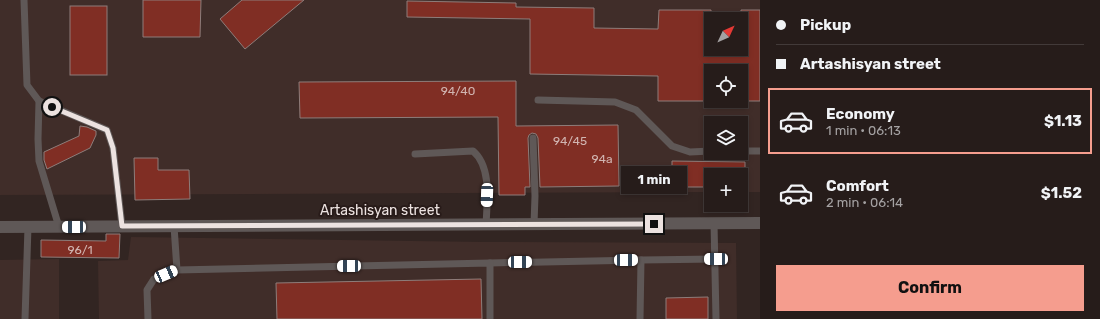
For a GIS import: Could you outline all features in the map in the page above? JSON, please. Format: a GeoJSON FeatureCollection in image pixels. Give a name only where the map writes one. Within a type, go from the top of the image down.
{"type":"FeatureCollection","features":[{"type":"Feature","properties":{"kind":"street","name":"Artashisyan street"},"geometry":{"type":"LineString","coordinates":[[0,227],[760,223]]}},
{"type":"Feature","properties":{"kind":"lane"},"geometry":{"type":"LineString","coordinates":[[24,0],[27,85],[39,101],[107,130],[113,148],[122,226]]}},
{"type":"Feature","properties":{"kind":"lane"},"geometry":{"type":"LineString","coordinates":[[538,100],[615,102],[636,110],[672,146],[690,152],[704,151]]}},
{"type":"Feature","properties":{"kind":"lane"},"geometry":{"type":"LineString","coordinates":[[39,101],[39,160],[59,227]]}},
{"type":"Feature","properties":{"kind":"lane"},"geometry":{"type":"LineString","coordinates":[[533,138],[535,196],[534,224]]}},
{"type":"Feature","properties":{"kind":"lane"},"geometry":{"type":"LineString","coordinates":[[415,154],[473,151],[476,153],[485,167],[487,195],[486,225]]}},
{"type":"Feature","properties":{"kind":"lane"},"geometry":{"type":"LineString","coordinates":[[748,151],[760,151]]}},
{"type":"Feature","properties":{"kind":"lane"},"geometry":{"type":"LineString","coordinates":[[714,223],[716,259],[716,319]]}},
{"type":"Feature","properties":{"kind":"lane"},"geometry":{"type":"LineString","coordinates":[[174,226],[177,270]]}},
{"type":"Feature","properties":{"kind":"lane"},"geometry":{"type":"LineString","coordinates":[[25,319],[28,227]]}},
{"type":"Feature","properties":{"kind":"lane"},"geometry":{"type":"LineString","coordinates":[[148,319],[147,290],[154,279],[177,270],[716,259]]}},
{"type":"Feature","properties":{"kind":"lane"},"geometry":{"type":"LineString","coordinates":[[640,319],[641,260]]}},
{"type":"Feature","properties":{"kind":"lane"},"geometry":{"type":"LineString","coordinates":[[490,263],[490,319]]}},
{"type":"Feature","properties":{"kind":"shaded area"},"geometry":{"type":"Polygon","coordinates":[[[0,0],[760,0],[760,192],[748,192],[748,168],[704,168],[704,192],[0,195],[0,0]]]}},
{"type":"Feature","properties":{"kind":"shaded area"},"geometry":{"type":"Polygon","coordinates":[[[131,237],[483,242],[736,243],[737,319],[99,319],[98,261],[128,260],[131,237]]]}},
{"type":"Feature","properties":{"kind":"shaded area"},"geometry":{"type":"Polygon","coordinates":[[[59,259],[59,319],[0,319],[0,260],[59,259]]]}},
{"type":"Feature","properties":{"kind":"building"},"geometry":{"type":"Polygon","coordinates":[[[143,0],[201,0],[200,37],[143,37],[143,0]]]}},
{"type":"Feature","properties":{"kind":"building"},"geometry":{"type":"Polygon","coordinates":[[[242,0],[304,0],[245,49],[220,19],[242,0]]]}},
{"type":"Feature","properties":{"kind":"building"},"geometry":{"type":"Polygon","coordinates":[[[407,1],[516,3],[516,7],[594,8],[594,28],[658,29],[659,10],[711,10],[711,12],[704,12],[704,56],[748,56],[748,12],[741,12],[741,10],[760,10],[760,101],[748,101],[748,64],[704,64],[704,101],[658,101],[658,76],[530,74],[530,19],[407,17],[407,1]]]}},
{"type":"Feature","properties":{"kind":"building"},"geometry":{"type":"Polygon","coordinates":[[[70,6],[107,6],[107,75],[70,75],[70,6]]]}},
{"type":"Feature","properties":{"kind":"building"},"geometry":{"type":"Polygon","coordinates":[[[516,81],[516,126],[618,125],[619,186],[540,187],[538,138],[536,134],[532,133],[528,138],[530,187],[525,187],[525,195],[499,195],[498,117],[300,118],[299,82],[516,81]]]}},
{"type":"Feature","properties":{"kind":"building"},"geometry":{"type":"Polygon","coordinates":[[[80,126],[96,131],[96,135],[90,148],[47,169],[44,160],[44,152],[79,136],[80,126]]]}},
{"type":"Feature","properties":{"kind":"building"},"geometry":{"type":"Polygon","coordinates":[[[134,158],[158,158],[158,170],[189,170],[190,199],[135,200],[134,158]]]}},
{"type":"Feature","properties":{"kind":"building"},"geometry":{"type":"Polygon","coordinates":[[[672,161],[745,162],[745,168],[704,168],[704,187],[672,187],[672,161]]]}},
{"type":"Feature","properties":{"kind":"building"},"geometry":{"type":"Polygon","coordinates":[[[106,234],[120,234],[119,258],[41,257],[41,240],[106,241],[106,234]]]}},
{"type":"Feature","properties":{"kind":"building"},"geometry":{"type":"Polygon","coordinates":[[[481,279],[482,319],[277,319],[276,283],[481,279]]]}},
{"type":"Feature","properties":{"kind":"building"},"geometry":{"type":"Polygon","coordinates":[[[708,297],[708,319],[666,319],[666,298],[708,297]]]}},
{"type":"Feature","properties":{"kind":"route"},"geometry":{"type":"LineString","coordinates":[[52,107],[107,130],[113,148],[122,226],[654,224]]}}]}
